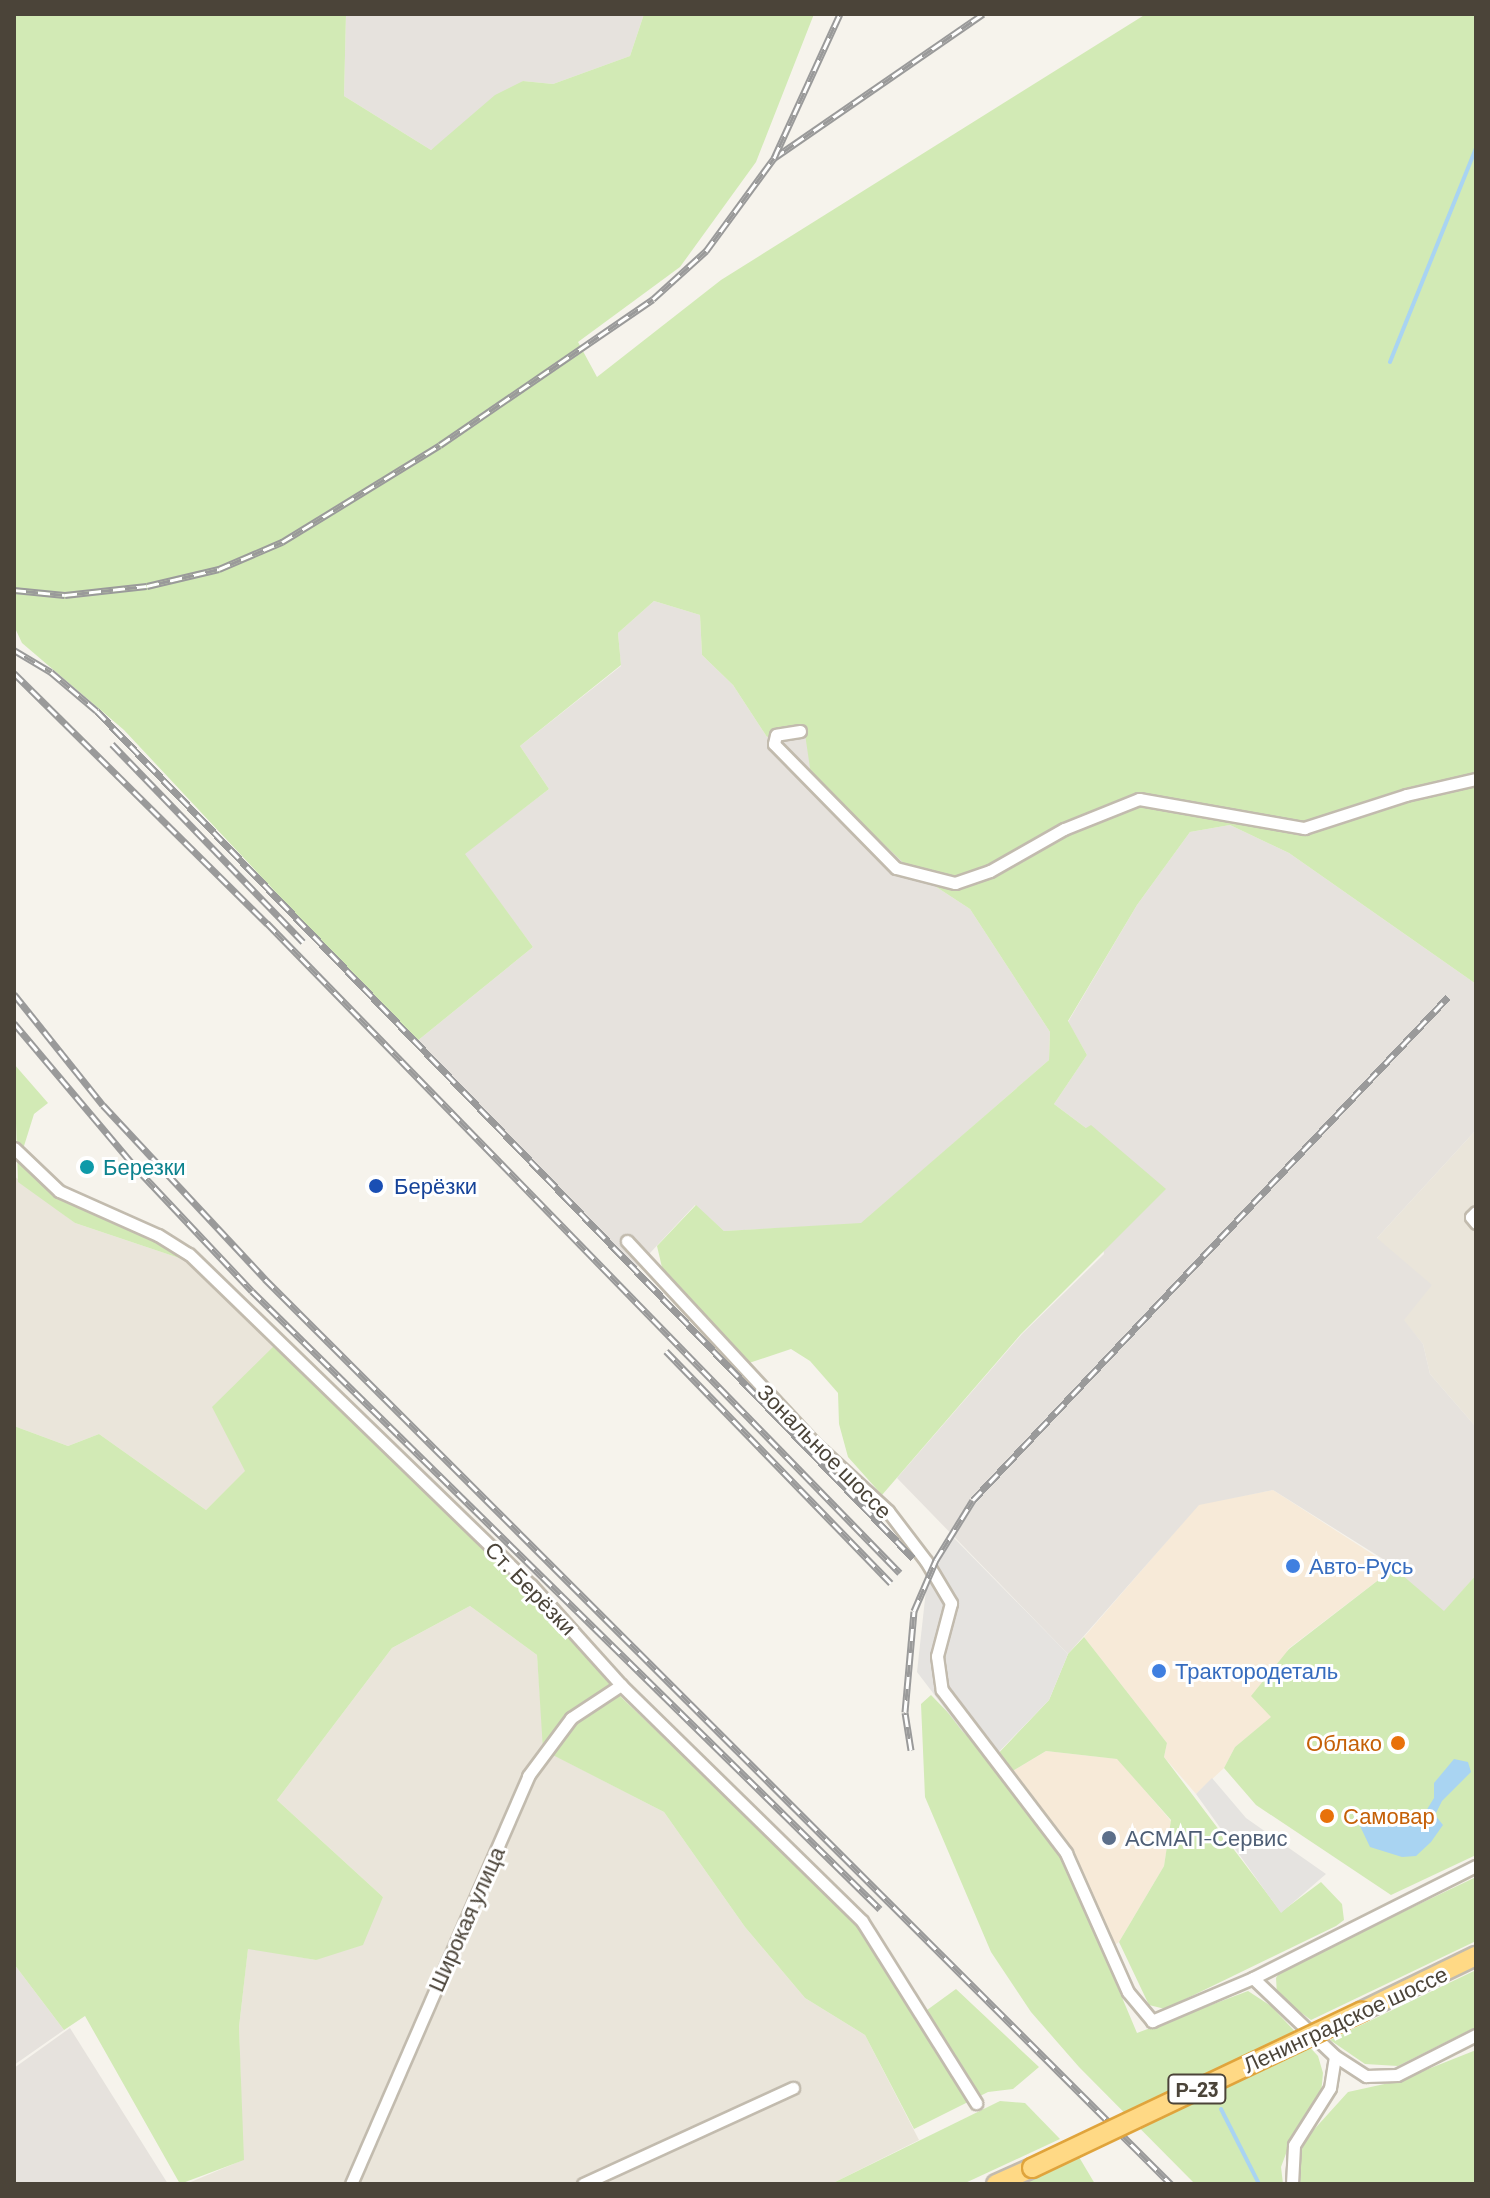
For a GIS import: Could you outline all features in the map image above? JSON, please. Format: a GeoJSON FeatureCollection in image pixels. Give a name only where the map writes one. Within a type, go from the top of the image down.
{"type":"FeatureCollection","features":[{"type":"Feature","properties":{"kind":"highway","name":"Ленинградское шоссе"},"geometry":{"type":"LineString","coordinates":[[996,2184],[1476,1956]]}},
{"type":"Feature","properties":{"kind":"street"},"geometry":{"type":"LineString","coordinates":[[800,731],[776,735],[774,744],[896,868],[955,883],[990,871],[1064,829],[1139,799],[1304,828],[1406,795],[1476,779]]}},
{"type":"Feature","properties":{"kind":"street","name":"Ст. Берёзки"},"geometry":{"type":"LineString","coordinates":[[14,1148],[59,1191],[189,1254],[531,1585],[621,1685],[862,1921],[976,2103]]}},
{"type":"Feature","properties":{"kind":"street"},"geometry":{"type":"LineString","coordinates":[[1476,1212],[1471,1217],[1476,1223]]}},
{"type":"Feature","properties":{"kind":"street","name":"Зональное шоссе"},"geometry":{"type":"LineString","coordinates":[[627,1241],[803,1432],[888,1511],[926,1561],[951,1603],[937,1656],[942,1690],[1066,1853],[1119,1974],[1139,2011],[1152,2021],[1253,1978]]}},
{"type":"Feature","properties":{"kind":"street","name":"Широкая улица"},"geometry":{"type":"LineString","coordinates":[[351,2184],[528,1776],[571,1718],[621,1685]]}},
{"type":"Feature","properties":{"kind":"street"},"geometry":{"type":"LineString","coordinates":[[1476,1866],[1253,1978],[1335,2056],[1366,2076],[1397,2075],[1476,2035]]}},
{"type":"Feature","properties":{"kind":"street"},"geometry":{"type":"LineString","coordinates":[[1292,2184],[1294,2145],[1330,2088],[1335,2056]]}},
{"type":"Feature","properties":{"kind":"street"},"geometry":{"type":"LineString","coordinates":[[583,2184],[793,2088]]}},
{"type":"Feature","properties":{"kind":"shaded area"},"geometry":{"type":"Polygon","coordinates":[[[346,14],[644,14],[630,56],[553,84],[523,81],[431,150],[344,96],[346,14]]]}},
{"type":"Feature","properties":{"kind":"shaded area"},"geometry":{"type":"Polygon","coordinates":[[[654,601],[700,615],[702,655],[733,685],[767,737],[805,727],[912,871],[970,909],[1050,1032],[1049,1060],[861,1224],[724,1231],[695,1205],[635,1269],[416,1042],[533,947],[464,854],[549,789],[520,746],[621,666],[618,633],[654,601]]]}},
{"type":"Feature","properties":{"kind":"shaded area"},"geometry":{"type":"Polygon","coordinates":[[[1230,825],[1289,853],[1476,984],[1476,1130],[1377,1238],[1432,1285],[1404,1320],[1423,1344],[1430,1374],[1476,1427],[1476,1575],[1444,1612],[1383,1559],[1273,1490],[1199,1505],[1068,1654],[897,1478],[1022,1334],[1104,1254],[1086,1128],[1054,1104],[1087,1055],[1068,1022],[1137,905],[1190,832],[1230,825]]]}},
{"type":"Feature","properties":{"kind":"shaded area"},"geometry":{"type":"Polygon","coordinates":[[[1476,1130],[1476,1427],[1430,1374],[1423,1344],[1403,1320],[1377,1238],[1476,1130]]]}},
{"type":"Feature","properties":{"kind":"shaded area"},"geometry":{"type":"Polygon","coordinates":[[[14,1176],[75,1223],[191,1262],[276,1344],[245,1472],[206,1510],[99,1434],[68,1446],[14,1426],[14,1176]]]}},
{"type":"Feature","properties":{"kind":"shaded area"},"geometry":{"type":"Polygon","coordinates":[[[1273,1490],[1394,1568],[1288,1649],[1272,1717],[1235,1747],[1224,1768],[1196,1794],[1164,1757],[1167,1743],[1084,1637],[1199,1504],[1273,1490]]]}},
{"type":"Feature","properties":{"kind":"shaded area"},"geometry":{"type":"Polygon","coordinates":[[[952,1536],[1068,1654],[1049,1700],[992,1759],[962,1731],[917,1672],[926,1590],[952,1536]]]}},
{"type":"Feature","properties":{"kind":"shaded area"},"geometry":{"type":"Polygon","coordinates":[[[470,1606],[537,1655],[544,1750],[664,1812],[745,1927],[805,1998],[865,2035],[919,2140],[831,2184],[186,2184],[243,2160],[239,2027],[248,1948],[316,1960],[383,1897],[277,1800],[392,1648],[470,1606]]]}},
{"type":"Feature","properties":{"kind":"shaded area","name":"АСМАП-Сервис"},"geometry":{"type":"Polygon","coordinates":[[[1046,1751],[1118,1759],[1171,1821],[1164,1866],[1119,1942],[1105,1951],[1006,1775],[1046,1751]]]}},
{"type":"Feature","properties":{"kind":"shaded area"},"geometry":{"type":"Polygon","coordinates":[[[1212,1778],[1246,1818],[1326,1874],[1281,1913],[1196,1794],[1212,1778]]]}},
{"type":"Feature","properties":{"kind":"shaded area"},"geometry":{"type":"Polygon","coordinates":[[[14,1964],[64,2030],[14,2065],[14,1964]]]}},
{"type":"Feature","properties":{"kind":"shaded area"},"geometry":{"type":"Polygon","coordinates":[[[70,2028],[168,2184],[14,2184],[14,2068],[70,2028]]]}},
{"type":"Feature","properties":{"kind":"green space"},"geometry":{"type":"Polygon","coordinates":[[[14,14],[346,14],[344,96],[431,150],[495,95],[523,81],[553,84],[630,56],[644,14],[814,14],[756,162],[680,267],[578,342],[597,377],[721,280],[1146,14],[1476,14],[1476,984],[1289,853],[1230,825],[1190,832],[1137,905],[1068,1021],[1087,1055],[1054,1104],[1086,1128],[1091,1125],[1166,1189],[1021,1334],[882,1495],[848,1457],[839,1424],[838,1393],[810,1361],[791,1349],[749,1363],[664,1276],[657,1246],[696,1205],[724,1231],[861,1223],[1049,1060],[1050,1032],[970,909],[912,871],[811,775],[804,727],[767,737],[733,685],[702,655],[700,615],[654,601],[618,633],[621,665],[520,746],[549,789],[465,854],[533,947],[416,1042],[124,730],[22,643],[14,626],[14,14]]]}},
{"type":"Feature","properties":{"kind":"green space"},"geometry":{"type":"Polygon","coordinates":[[[14,1064],[48,1103],[34,1114],[19,1162],[84,1210],[157,1238],[191,1262],[75,1223],[18,1182],[14,1064]]]}},
{"type":"Feature","properties":{"kind":"green space"},"geometry":{"type":"Polygon","coordinates":[[[276,1344],[549,1615],[623,1699],[824,1890],[864,1935],[916,2018],[956,1989],[1039,2067],[1013,2089],[988,2092],[914,2129],[865,2035],[805,1998],[745,1927],[664,1812],[543,1750],[537,1655],[470,1606],[392,1648],[277,1800],[383,1897],[363,1945],[316,1960],[248,1949],[239,2027],[244,2160],[180,2184],[85,2016],[64,2030],[14,1964],[14,1426],[68,1446],[99,1434],[206,1510],[245,1471],[212,1407],[276,1344]]]}},
{"type":"Feature","properties":{"kind":"green space"},"geometry":{"type":"Polygon","coordinates":[[[1394,1568],[1444,1611],[1476,1575],[1476,1855],[1391,1895],[1256,1805],[1224,1768],[1235,1747],[1271,1717],[1251,1696],[1289,1649],[1394,1568]]]}},
{"type":"Feature","properties":{"kind":"green space"},"geometry":{"type":"Polygon","coordinates":[[[1084,1637],[1167,1743],[1164,1757],[1281,1912],[1321,1882],[1342,1904],[1344,1920],[1336,1926],[1165,2009],[1149,2005],[1119,1942],[1164,1866],[1171,1820],[1117,1759],[1046,1751],[1006,1775],[1062,1855],[1137,2033],[1248,1991],[1271,2006],[1318,2056],[1323,2073],[1321,2094],[1294,2132],[1281,2167],[1283,2184],[1195,2184],[1079,2067],[1031,2012],[991,1952],[925,1797],[921,1704],[931,1695],[993,1759],[1049,1700],[1068,1654],[1084,1637]]]}},
{"type":"Feature","properties":{"kind":"green space"},"geometry":{"type":"Polygon","coordinates":[[[1476,1877],[1476,1941],[1311,2020],[1277,1995],[1276,1978],[1281,1970],[1476,1877]]]}},
{"type":"Feature","properties":{"kind":"green space"},"geometry":{"type":"Polygon","coordinates":[[[1476,1970],[1476,2027],[1398,2066],[1365,2064],[1330,2040],[1476,1970]]]}},
{"type":"Feature","properties":{"kind":"green space"},"geometry":{"type":"Polygon","coordinates":[[[1476,2050],[1476,2184],[1300,2184],[1301,2151],[1309,2135],[1348,2092],[1398,2081],[1476,2050]]]}},
{"type":"Feature","properties":{"kind":"green space"},"geometry":{"type":"Polygon","coordinates":[[[1000,2101],[1025,2103],[1060,2139],[963,2184],[831,2184],[1000,2101]]]}},
{"type":"Feature","properties":{"kind":"green space"},"geometry":{"type":"Polygon","coordinates":[[[1079,2157],[1095,2184],[1021,2184],[1027,2181],[1079,2157]]]}},
{"type":"Feature","properties":{"kind":"water"},"geometry":{"type":"Polygon","coordinates":[[[1454,1759],[1468,1762],[1471,1772],[1442,1801],[1435,1815],[1443,1825],[1431,1842],[1416,1856],[1402,1857],[1370,1847],[1360,1826],[1426,1811],[1434,1798],[1434,1783],[1454,1759]]]}},
{"type":"Feature","properties":{"kind":"waterway"},"geometry":{"type":"LineString","coordinates":[[1390,362],[1476,148]]}},
{"type":"Feature","properties":{"kind":"waterway"},"geometry":{"type":"LineString","coordinates":[[1221,2109],[1259,2184]]}},
{"type":"Feature","properties":{"kind":"railway"},"geometry":{"type":"LineString","coordinates":[[14,590],[65,595],[147,586],[219,569],[282,542],[440,445],[653,299],[706,251],[774,158],[840,14]]}},
{"type":"Feature","properties":{"kind":"railway"},"geometry":{"type":"LineString","coordinates":[[774,158],[983,14]]}},
{"type":"Feature","properties":{"kind":"railway"},"geometry":{"type":"LineString","coordinates":[[14,650],[51,672],[97,711],[913,1558]]}},
{"type":"Feature","properties":{"kind":"railway"},"geometry":{"type":"LineString","coordinates":[[14,673],[267,923],[900,1573]]}},
{"type":"Feature","properties":{"kind":"railway"},"geometry":{"type":"LineString","coordinates":[[112,744],[303,942]]}},
{"type":"Feature","properties":{"kind":"railway"},"geometry":{"type":"LineString","coordinates":[[14,994],[103,1105],[265,1279],[1171,2184]]}},
{"type":"Feature","properties":{"kind":"railway"},"geometry":{"type":"LineString","coordinates":[[911,1750],[905,1712],[914,1611],[936,1560],[973,1500],[1448,997]]}},
{"type":"Feature","properties":{"kind":"railway"},"geometry":{"type":"LineString","coordinates":[[14,1023],[138,1170],[252,1291],[880,1909]]}},
{"type":"Feature","properties":{"kind":"railway"},"geometry":{"type":"LineString","coordinates":[[666,1351],[891,1583]]}},
{"type":"Feature","properties":{"kind":"place","name":"Березки"},"geometry":{"type":"Point","coordinates":[87,1167]}},
{"type":"Feature","properties":{"kind":"place","name":"Берёзки"},"geometry":{"type":"Point","coordinates":[376,1186]}},
{"type":"Feature","properties":{"kind":"place","name":"Авто-Русь"},"geometry":{"type":"Point","coordinates":[1293,1566]}},
{"type":"Feature","properties":{"kind":"place","name":"Трактородеталь"},"geometry":{"type":"Point","coordinates":[1159,1671]}},
{"type":"Feature","properties":{"kind":"place","name":"Облако"},"geometry":{"type":"Point","coordinates":[1398,1743]}},
{"type":"Feature","properties":{"kind":"place","name":"Самовар"},"geometry":{"type":"Point","coordinates":[1327,1816]}},
{"type":"Feature","properties":{"kind":"place","name":"АСМАП-Сервис"},"geometry":{"type":"Point","coordinates":[1109,1838]}}]}
